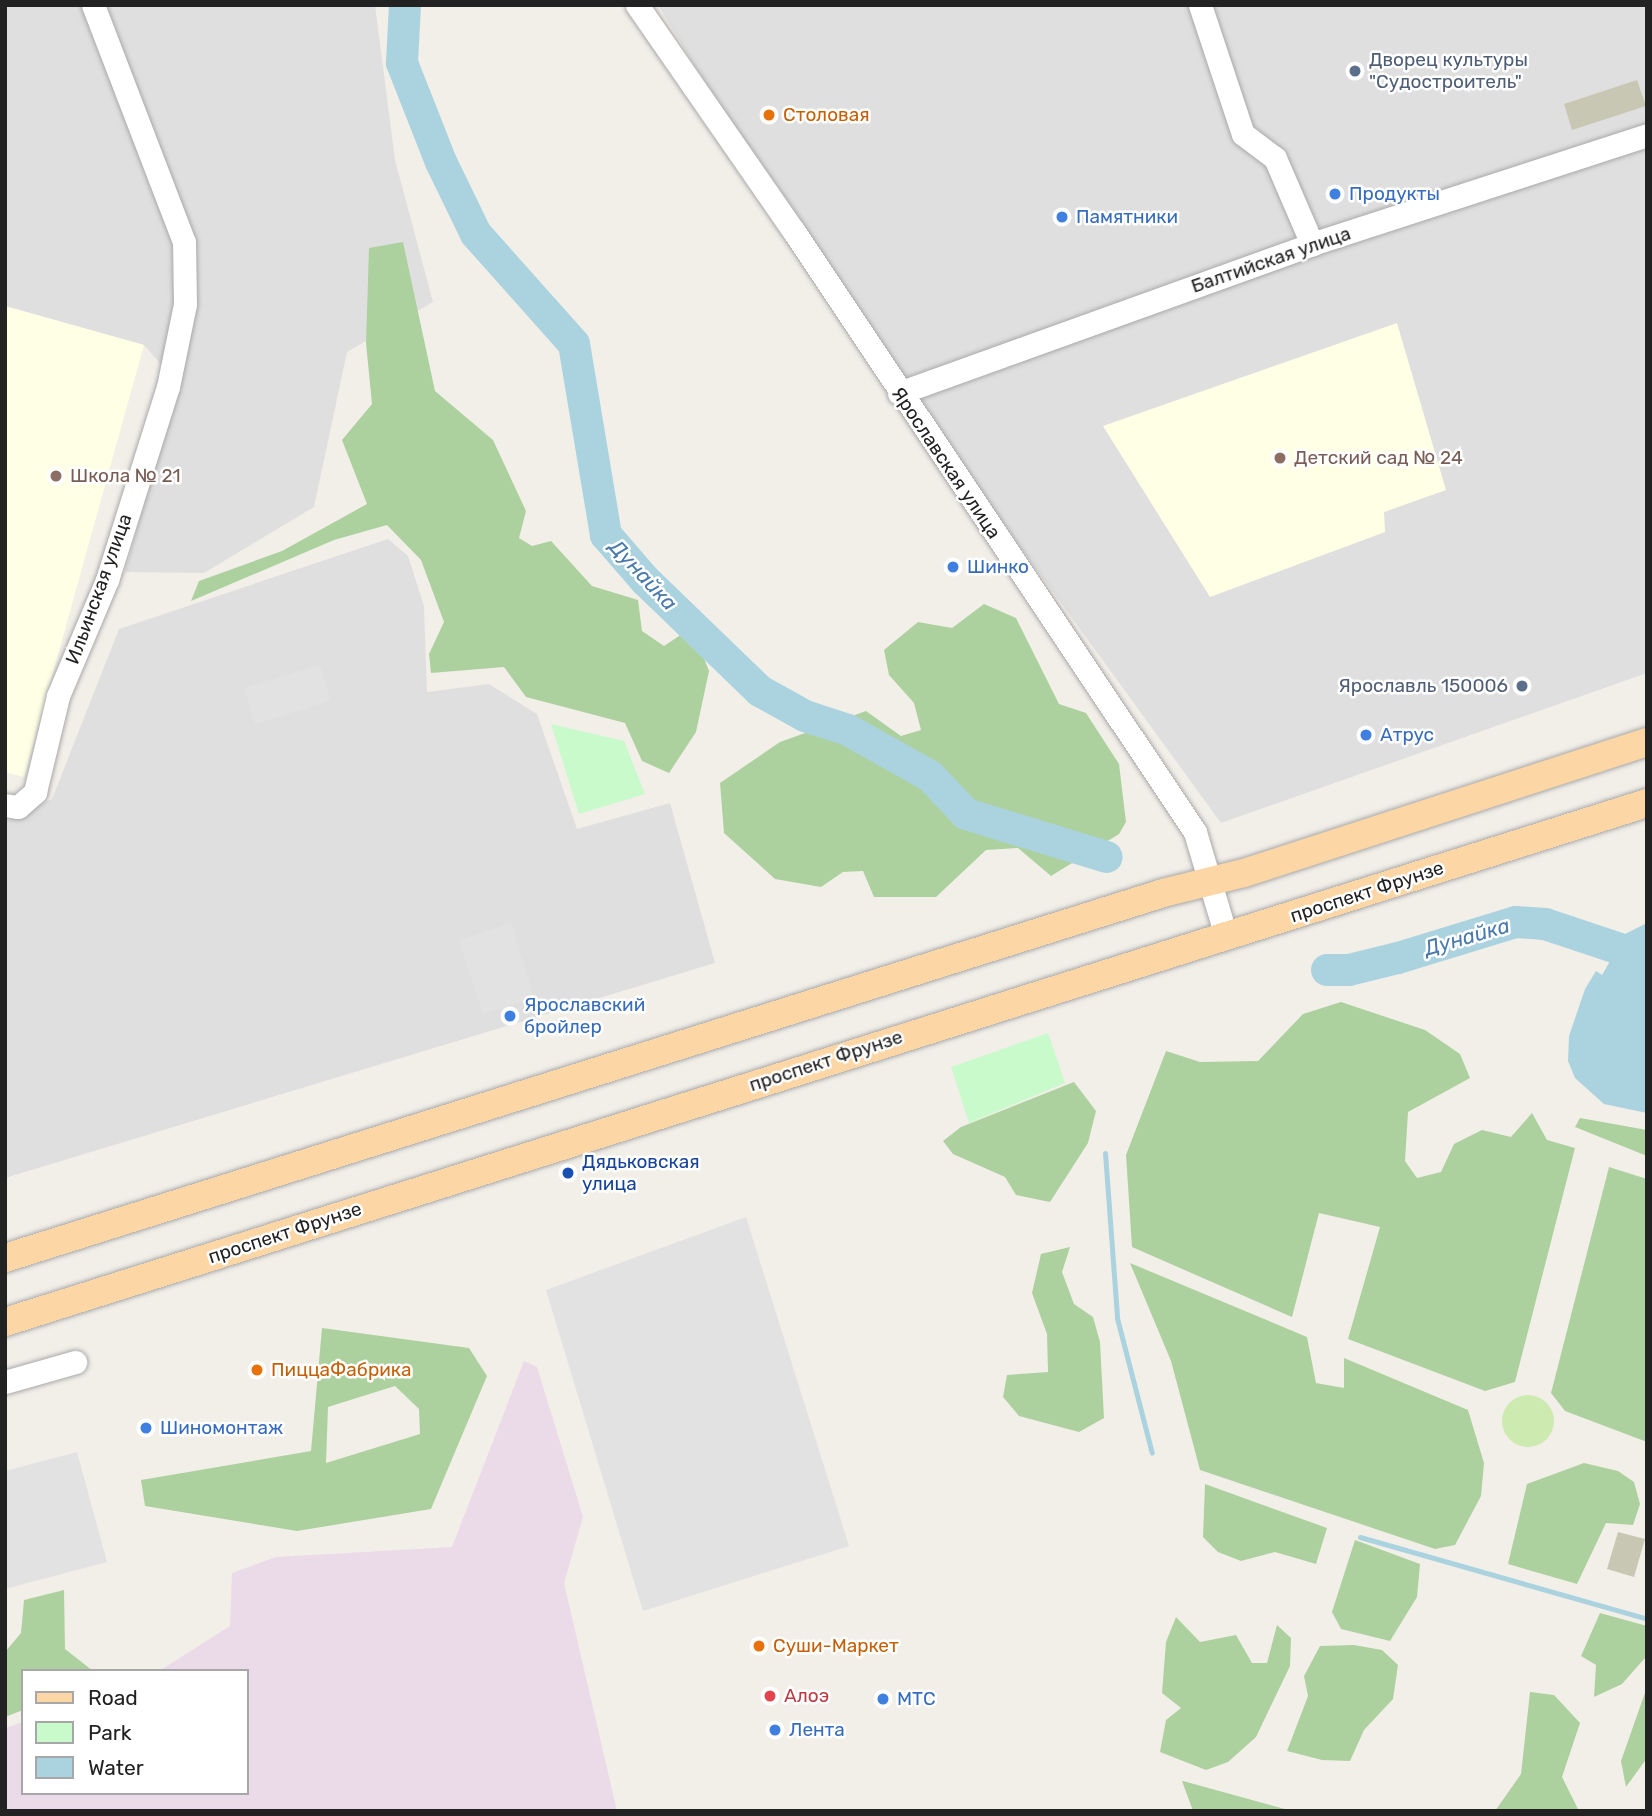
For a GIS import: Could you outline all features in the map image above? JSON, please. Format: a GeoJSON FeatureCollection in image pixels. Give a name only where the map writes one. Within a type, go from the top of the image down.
{"type":"FeatureCollection","features":[{"type":"Feature","properties":{"kind":"main road"},"geometry":{"type":"LineString","coordinates":[[5,1258],[1647,743]]}},
{"type":"Feature","properties":{"kind":"main road","name":"проспект Фрунзе"},"geometry":{"type":"LineString","coordinates":[[5,1322],[1647,803]]}},
{"type":"Feature","properties":{"kind":"street","name":"Ильинская улица"},"geometry":{"type":"LineString","coordinates":[[12,806],[35,792],[58,696],[107,580],[168,387],[185,304],[184,242],[93,5]]}},
{"type":"Feature","properties":{"kind":"street"},"geometry":{"type":"LineString","coordinates":[[1200,5],[1243,134],[1275,158],[1312,244]]}},
{"type":"Feature","properties":{"kind":"street","name":"Ярославская улица"},"geometry":{"type":"LineString","coordinates":[[643,7],[1195,832],[1226,936]]}},
{"type":"Feature","properties":{"kind":"street","name":"Балтийская улица"},"geometry":{"type":"LineString","coordinates":[[899,393],[1312,244],[1647,135]]}},
{"type":"Feature","properties":{"kind":"street"},"geometry":{"type":"LineString","coordinates":[[5,1382],[75,1362]]}},
{"type":"Feature","properties":{"kind":"shaded area"},"geometry":{"type":"Polygon","coordinates":[[[5,5],[375,5],[395,160],[433,302],[347,352],[314,507],[204,573],[125,572],[178,384],[144,345],[5,306],[5,5]]]}},
{"type":"Feature","properties":{"kind":"shaded area"},"geometry":{"type":"Polygon","coordinates":[[[658,5],[1647,5],[1647,673],[1221,823],[822,274],[658,5]]]}},
{"type":"Feature","properties":{"kind":"shaded area"},"geometry":{"type":"Polygon","coordinates":[[[1637,80],[1646,106],[1572,130],[1564,104],[1637,80]]]}},
{"type":"Feature","properties":{"kind":"shaded area","name":"Школа № 21"},"geometry":{"type":"Polygon","coordinates":[[[5,306],[144,345],[24,777],[5,772],[5,306]]]}},
{"type":"Feature","properties":{"kind":"shaded area","name":"Детский сад № 24"},"geometry":{"type":"Polygon","coordinates":[[[1397,323],[1446,490],[1384,512],[1385,532],[1210,597],[1103,426],[1397,323]]]}},
{"type":"Feature","properties":{"kind":"shaded area"},"geometry":{"type":"Polygon","coordinates":[[[388,539],[408,556],[424,606],[427,692],[489,684],[537,714],[577,829],[670,803],[715,963],[5,1178],[5,822],[52,799],[119,629],[388,539]]]}},
{"type":"Feature","properties":{"kind":"shaded area"},"geometry":{"type":"Polygon","coordinates":[[[320,665],[331,701],[255,724],[244,688],[320,665]]]}},
{"type":"Feature","properties":{"kind":"shaded area"},"geometry":{"type":"Polygon","coordinates":[[[511,923],[534,998],[483,1014],[459,940],[511,923]]]}},
{"type":"Feature","properties":{"kind":"shaded area"},"geometry":{"type":"Polygon","coordinates":[[[746,1217],[849,1546],[643,1611],[546,1290],[746,1217]]]}},
{"type":"Feature","properties":{"kind":"shaded area"},"geometry":{"type":"Polygon","coordinates":[[[524,1361],[537,1367],[583,1517],[564,1583],[617,1811],[5,1811],[5,1728],[21,1723],[21,1795],[248,1795],[248,1669],[162,1669],[230,1626],[232,1573],[276,1557],[452,1547],[524,1361]]]}},
{"type":"Feature","properties":{"kind":"shaded area"},"geometry":{"type":"Polygon","coordinates":[[[77,1452],[107,1562],[5,1589],[5,1471],[77,1452]]]}},
{"type":"Feature","properties":{"kind":"shaded area"},"geometry":{"type":"Polygon","coordinates":[[[1618,1532],[1645,1539],[1634,1577],[1607,1569],[1618,1532]]]}},
{"type":"Feature","properties":{"kind":"green space"},"geometry":{"type":"Polygon","coordinates":[[[403,242],[435,391],[493,440],[526,511],[519,538],[532,546],[551,541],[592,586],[638,600],[642,631],[664,646],[682,634],[698,643],[709,671],[696,732],[669,773],[642,761],[625,723],[526,697],[504,667],[431,673],[429,654],[444,622],[421,560],[387,525],[334,540],[191,601],[199,581],[282,551],[367,504],[342,440],[372,404],[366,343],[369,248],[403,242]]]}},
{"type":"Feature","properties":{"kind":"green space"},"geometry":{"type":"Polygon","coordinates":[[[984,604],[1016,618],[1059,704],[1086,713],[1119,764],[1126,822],[1119,834],[1051,876],[1018,848],[986,850],[936,897],[874,897],[863,871],[843,872],[821,887],[775,879],[724,833],[720,783],[780,742],[866,711],[901,736],[921,730],[914,703],[889,675],[884,650],[918,622],[952,628],[984,604]]]}},
{"type":"Feature","properties":{"kind":"green space"},"geometry":{"type":"Polygon","coordinates":[[[551,724],[624,741],[645,794],[579,814],[551,724]]]}},
{"type":"Feature","properties":{"kind":"green space"},"geometry":{"type":"Polygon","coordinates":[[[1341,1002],[1425,1030],[1460,1054],[1470,1078],[1408,1112],[1405,1161],[1417,1178],[1441,1172],[1454,1144],[1482,1130],[1511,1137],[1532,1113],[1547,1140],[1575,1148],[1515,1382],[1485,1391],[1348,1339],[1380,1227],[1319,1213],[1292,1317],[1132,1247],[1126,1155],[1166,1051],[1200,1062],[1258,1061],[1303,1014],[1341,1002]]]}},
{"type":"Feature","properties":{"kind":"green space"},"geometry":{"type":"Polygon","coordinates":[[[1048,1033],[1065,1083],[969,1123],[951,1067],[1048,1033]]]}},
{"type":"Feature","properties":{"kind":"green space"},"geometry":{"type":"Polygon","coordinates":[[[1074,1082],[1096,1111],[1088,1143],[1050,1202],[1016,1195],[1005,1177],[953,1154],[943,1141],[961,1127],[1074,1082]]]}},
{"type":"Feature","properties":{"kind":"green space"},"geometry":{"type":"Polygon","coordinates":[[[1580,1118],[1647,1130],[1647,1156],[1575,1127],[1580,1118]]]}},
{"type":"Feature","properties":{"kind":"green space"},"geometry":{"type":"Polygon","coordinates":[[[1609,1167],[1647,1179],[1647,1442],[1565,1411],[1551,1393],[1609,1167]]]}},
{"type":"Feature","properties":{"kind":"green space"},"geometry":{"type":"Polygon","coordinates":[[[1070,1247],[1062,1272],[1074,1304],[1093,1317],[1100,1342],[1104,1418],[1079,1432],[1019,1416],[1003,1397],[1007,1375],[1048,1372],[1047,1334],[1032,1293],[1041,1254],[1070,1247]]]}},
{"type":"Feature","properties":{"kind":"green space"},"geometry":{"type":"Polygon","coordinates":[[[1130,1263],[1307,1337],[1316,1383],[1344,1388],[1344,1358],[1468,1410],[1484,1463],[1481,1496],[1455,1545],[1435,1549],[1200,1470],[1171,1361],[1130,1263]]]}},
{"type":"Feature","properties":{"kind":"green space"},"geometry":{"type":"Polygon","coordinates":[[[322,1328],[469,1348],[487,1376],[431,1509],[297,1531],[145,1506],[141,1480],[311,1451],[322,1328]],[[395,1386],[328,1407],[326,1463],[420,1434],[419,1409],[395,1386]]]}},
{"type":"Feature","properties":{"kind":"green space"},"geometry":{"type":"Polygon","coordinates":[[[1528,1395],[1547,1402],[1554,1421],[1547,1440],[1528,1447],[1509,1440],[1502,1421],[1509,1402],[1528,1395]]]}},
{"type":"Feature","properties":{"kind":"green space"},"geometry":{"type":"Polygon","coordinates":[[[1584,1463],[1618,1471],[1634,1482],[1640,1504],[1633,1525],[1606,1523],[1577,1584],[1508,1564],[1527,1484],[1584,1463]]]}},
{"type":"Feature","properties":{"kind":"green space"},"geometry":{"type":"Polygon","coordinates":[[[1205,1484],[1327,1528],[1316,1564],[1275,1552],[1241,1561],[1218,1552],[1203,1537],[1205,1484]]]}},
{"type":"Feature","properties":{"kind":"green space"},"geometry":{"type":"Polygon","coordinates":[[[1355,1540],[1420,1564],[1417,1597],[1390,1641],[1341,1629],[1332,1612],[1355,1540]]]}},
{"type":"Feature","properties":{"kind":"green space"},"geometry":{"type":"Polygon","coordinates":[[[64,1590],[65,1649],[90,1669],[21,1669],[21,1711],[5,1717],[5,1652],[21,1633],[24,1600],[64,1590]]]}},
{"type":"Feature","properties":{"kind":"green space"},"geometry":{"type":"Polygon","coordinates":[[[1600,1613],[1647,1626],[1647,1666],[1645,1658],[1622,1684],[1594,1697],[1596,1665],[1581,1656],[1600,1613]]]}},
{"type":"Feature","properties":{"kind":"green space"},"geometry":{"type":"Polygon","coordinates":[[[1176,1617],[1200,1642],[1236,1635],[1252,1663],[1267,1663],[1277,1625],[1291,1638],[1290,1666],[1256,1737],[1228,1762],[1206,1770],[1160,1752],[1166,1720],[1181,1708],[1162,1693],[1166,1642],[1176,1617]]]}},
{"type":"Feature","properties":{"kind":"green space"},"geometry":{"type":"Polygon","coordinates":[[[1354,1645],[1382,1650],[1398,1665],[1393,1699],[1364,1730],[1350,1761],[1322,1760],[1287,1751],[1308,1696],[1304,1676],[1320,1646],[1354,1645]]]}},
{"type":"Feature","properties":{"kind":"green space"},"geometry":{"type":"Polygon","coordinates":[[[1647,1687],[1647,1758],[1626,1787],[1621,1761],[1647,1687]]]}},
{"type":"Feature","properties":{"kind":"green space"},"geometry":{"type":"Polygon","coordinates":[[[1530,1692],[1554,1695],[1580,1723],[1562,1777],[1579,1811],[1495,1811],[1521,1774],[1530,1692]]]}},
{"type":"Feature","properties":{"kind":"green space"},"geometry":{"type":"Polygon","coordinates":[[[1183,1781],[1292,1811],[1193,1811],[1183,1781]]]}},
{"type":"Feature","properties":{"kind":"water"},"geometry":{"type":"Polygon","coordinates":[[[1647,923],[1647,1113],[1604,1104],[1575,1078],[1568,1061],[1569,1036],[1585,989],[1596,971],[1602,975],[1609,963],[1605,944],[1647,923]]]}},
{"type":"Feature","properties":{"kind":"waterway","name":"Дунайка"},"geometry":{"type":"LineString","coordinates":[[405,5],[402,63],[441,162],[476,234],[574,344],[606,535],[645,580],[760,691],[805,716],[848,730],[930,776],[966,814],[1107,857]]}},
{"type":"Feature","properties":{"kind":"waterway","name":"Дунайка"},"geometry":{"type":"LineString","coordinates":[[1327,970],[1349,970],[1398,958],[1516,922],[1545,924],[1647,958]]}},
{"type":"Feature","properties":{"kind":"waterway"},"geometry":{"type":"LineString","coordinates":[[1105,1153],[1117,1318],[1152,1453]]}},
{"type":"Feature","properties":{"kind":"waterway"},"geometry":{"type":"LineString","coordinates":[[1360,1537],[1647,1619]]}},
{"type":"Feature","properties":{"kind":"place","name":"Дворец культуры \"Судостроитель\""},"geometry":{"type":"Point","coordinates":[1355,71]}},
{"type":"Feature","properties":{"kind":"place","name":"Столовая"},"geometry":{"type":"Point","coordinates":[769,115]}},
{"type":"Feature","properties":{"kind":"place","name":"Продукты"},"geometry":{"type":"Point","coordinates":[1335,194]}},
{"type":"Feature","properties":{"kind":"place","name":"Памятники"},"geometry":{"type":"Point","coordinates":[1062,217]}},
{"type":"Feature","properties":{"kind":"place","name":"Детский сад № 24"},"geometry":{"type":"Point","coordinates":[1280,458]}},
{"type":"Feature","properties":{"kind":"place","name":"Школа № 21"},"geometry":{"type":"Point","coordinates":[56,476]}},
{"type":"Feature","properties":{"kind":"place","name":"Шинко"},"geometry":{"type":"Point","coordinates":[953,567]}},
{"type":"Feature","properties":{"kind":"place","name":"Ярославль 150006"},"geometry":{"type":"Point","coordinates":[1522,686]}},
{"type":"Feature","properties":{"kind":"place","name":"Атрус"},"geometry":{"type":"Point","coordinates":[1366,735]}},
{"type":"Feature","properties":{"kind":"place","name":"Ярославский бройлер"},"geometry":{"type":"Point","coordinates":[510,1016]}},
{"type":"Feature","properties":{"kind":"place","name":"Дядьковская улица"},"geometry":{"type":"Point","coordinates":[568,1173]}},
{"type":"Feature","properties":{"kind":"place","name":"ПиццаФабрика"},"geometry":{"type":"Point","coordinates":[257,1370]}},
{"type":"Feature","properties":{"kind":"place","name":"Шиномонтаж"},"geometry":{"type":"Point","coordinates":[146,1428]}},
{"type":"Feature","properties":{"kind":"place","name":"Суши-Маркет"},"geometry":{"type":"Point","coordinates":[759,1646]}},
{"type":"Feature","properties":{"kind":"place","name":"Алоэ"},"geometry":{"type":"Point","coordinates":[770,1696]}},
{"type":"Feature","properties":{"kind":"place","name":"МТС"},"geometry":{"type":"Point","coordinates":[883,1699]}},
{"type":"Feature","properties":{"kind":"place","name":"Лента"},"geometry":{"type":"Point","coordinates":[775,1730]}}]}
